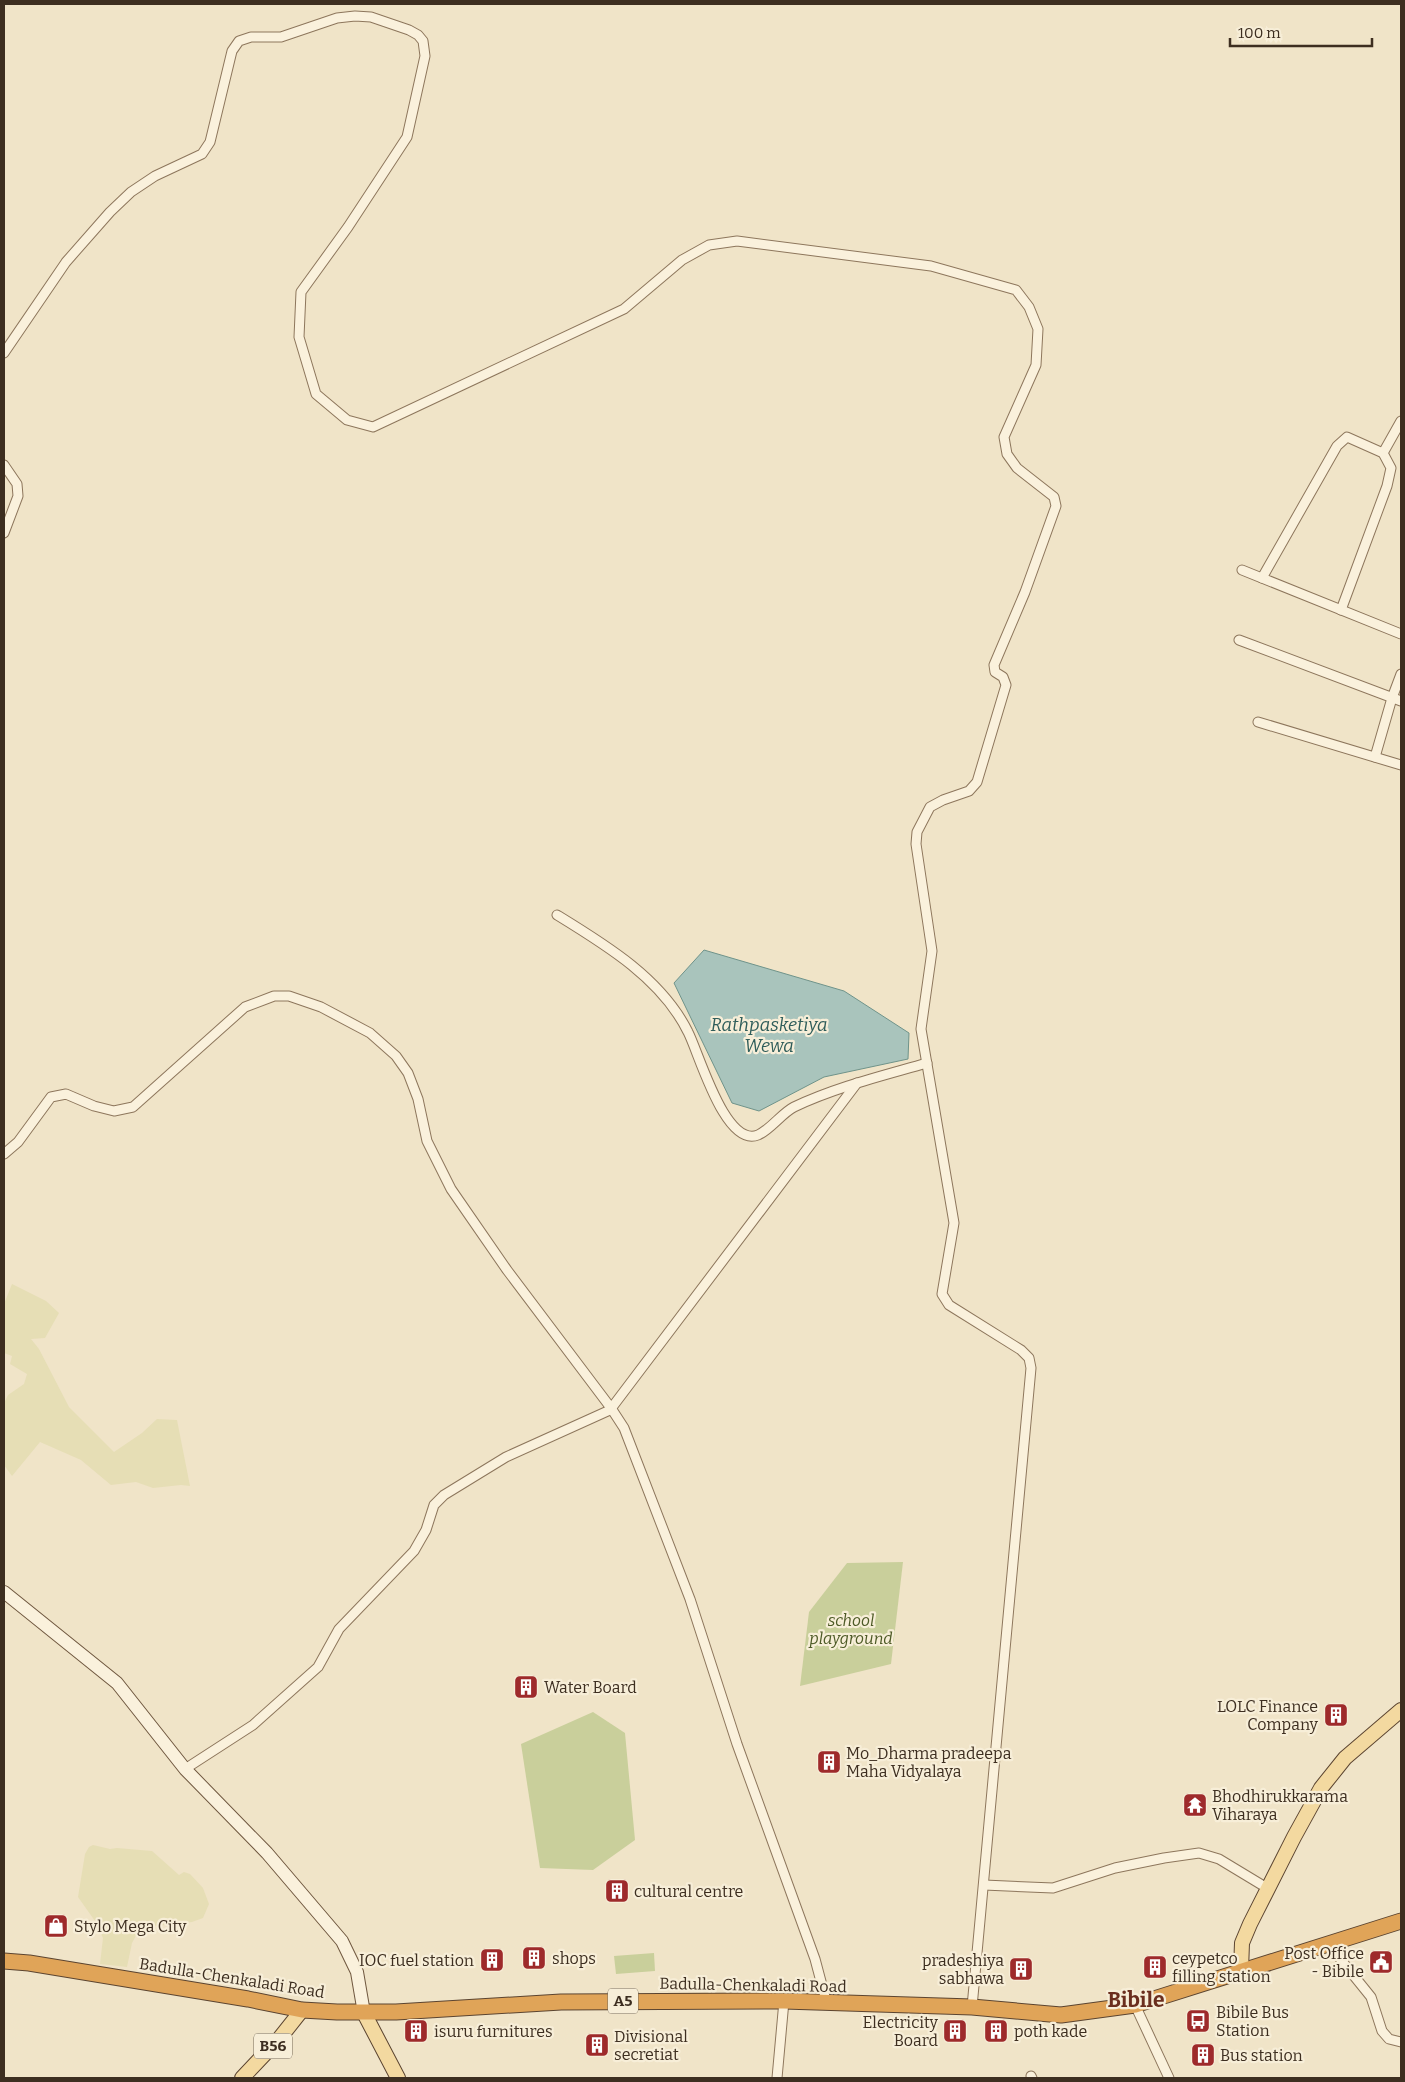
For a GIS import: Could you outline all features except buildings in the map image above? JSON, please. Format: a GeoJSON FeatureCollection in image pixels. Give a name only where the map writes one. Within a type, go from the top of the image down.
{"type":"FeatureCollection","features":[{"type":"Feature","properties":{"kind":"highway","name":"Badulla-Chenkaladi Road"},"geometry":{"type":"LineString","coordinates":[[4,1960],[29,1962],[248,1998],[302,2010],[364,2013],[561,2002],[784,2001],[827,2004],[972,2007],[1061,2015],[1135,2005],[1240,1970],[1329,1945],[1401,1921]]}},
{"type":"Feature","properties":{"kind":"main road"},"geometry":{"type":"LineString","coordinates":[[1240,1970],[1242,1943],[1267,1888],[1306,1814],[1334,1771],[1354,1749],[1401,1710]]}},
{"type":"Feature","properties":{"kind":"main road","name":"B56"},"geometry":{"type":"LineString","coordinates":[[242,2078],[279,2039],[302,2010]]}},
{"type":"Feature","properties":{"kind":"main road"},"geometry":{"type":"LineString","coordinates":[[364,2013],[398,2078]]}},
{"type":"Feature","properties":{"kind":"street"},"geometry":{"type":"LineString","coordinates":[[4,353],[66,262],[110,212],[131,192],[155,176],[202,154],[206,149],[210,142],[232,51],[239,41],[251,37],[281,37],[337,18],[355,16],[371,17],[418,35],[423,42],[425,56],[407,137],[348,227],[301,292],[299,337],[316,394],[347,420],[373,427],[624,310],[682,260],[709,244],[736,241],[931,266],[1016,290],[1030,307],[1038,329],[1036,365],[1004,437],[1007,454],[1017,468],[1054,497],[1056,506],[1025,592],[994,664],[995,672],[1003,677],[1006,685],[977,782],[969,791],[942,800],[930,807],[916,832],[916,844],[932,951],[921,1029],[954,1223],[942,1294],[948,1305],[1021,1350],[1029,1358],[1031,1368],[972,2007]]}},
{"type":"Feature","properties":{"kind":"street"},"geometry":{"type":"LineString","coordinates":[[1383,453],[1401,421]]}},
{"type":"Feature","properties":{"kind":"street"},"geometry":{"type":"LineString","coordinates":[[1262,578],[1337,446],[1347,437],[1383,453],[1391,468],[1341,610]]}},
{"type":"Feature","properties":{"kind":"street"},"geometry":{"type":"LineString","coordinates":[[4,464],[18,484],[18,496],[4,533]]}},
{"type":"Feature","properties":{"kind":"street"},"geometry":{"type":"LineString","coordinates":[[1242,570],[1401,634]]}},
{"type":"Feature","properties":{"kind":"street"},"geometry":{"type":"LineString","coordinates":[[1238,640],[1401,701]]}},
{"type":"Feature","properties":{"kind":"street"},"geometry":{"type":"LineString","coordinates":[[1375,757],[1401,674]]}},
{"type":"Feature","properties":{"kind":"street"},"geometry":{"type":"LineString","coordinates":[[1258,722],[1401,765]]}},
{"type":"Feature","properties":{"kind":"street"},"geometry":{"type":"LineString","coordinates":[[557,915],[610,947],[668,998],[688,1031],[716,1100],[738,1131],[747,1136],[758,1135],[792,1108],[822,1095],[927,1062]]}},
{"type":"Feature","properties":{"kind":"street"},"geometry":{"type":"LineString","coordinates":[[4,1154],[18,1142],[51,1097],[66,1094],[94,1106],[114,1111],[133,1107],[245,1008],[274,996],[289,996],[321,1007],[370,1033],[396,1056],[408,1073],[418,1099],[427,1141],[450,1189],[507,1270],[624,1428],[690,1599],[737,1744],[815,1959],[827,2004]]}},
{"type":"Feature","properties":{"kind":"street"},"geometry":{"type":"LineString","coordinates":[[186,1769],[252,1725],[318,1667],[340,1630],[414,1551],[426,1530],[434,1505],[444,1496],[506,1458],[611,1408],[857,1083]]}},
{"type":"Feature","properties":{"kind":"street"},"geometry":{"type":"LineString","coordinates":[[4,1592],[117,1683],[186,1769],[267,1853],[342,1941],[357,1972],[364,2013]]}},
{"type":"Feature","properties":{"kind":"street"},"geometry":{"type":"LineString","coordinates":[[984,1885],[1053,1888],[1115,1868],[1199,1853],[1219,1859],[1267,1888]]}},
{"type":"Feature","properties":{"kind":"street"},"geometry":{"type":"LineString","coordinates":[[1329,1945],[1371,1997],[1382,2031],[1389,2039],[1401,2042]]}},
{"type":"Feature","properties":{"kind":"street"},"geometry":{"type":"LineString","coordinates":[[777,2078],[784,2001]]}},
{"type":"Feature","properties":{"kind":"street"},"geometry":{"type":"LineString","coordinates":[[1135,2005],[1168,2078]]}},
{"type":"Feature","properties":{"kind":"shaded area"},"geometry":{"type":"Polygon","coordinates":[[[12,1284],[46,1301],[59,1313],[45,1338],[31,1339],[39,1349],[69,1407],[114,1452],[142,1433],[157,1419],[177,1420],[190,1486],[153,1488],[136,1482],[111,1485],[81,1460],[40,1442],[12,1476],[4,1465],[4,1403],[8,1395],[24,1384],[27,1374],[10,1364],[12,1356],[4,1353],[4,1304],[12,1284]]]}},
{"type":"Feature","properties":{"kind":"shaded area"},"geometry":{"type":"Polygon","coordinates":[[[93,1845],[110,1849],[152,1851],[179,1875],[184,1872],[190,1874],[203,1888],[209,1904],[203,1918],[192,1922],[148,1927],[139,1930],[132,1943],[127,1967],[100,1964],[103,1938],[95,1921],[78,1897],[85,1854],[89,1847],[93,1845]]]}},
{"type":"Feature","properties":{"kind":"green space","name":"school playground"},"geometry":{"type":"Polygon","coordinates":[[[903,1562],[891,1664],[800,1686],[809,1612],[847,1563],[903,1562]]]}},
{"type":"Feature","properties":{"kind":"green space"},"geometry":{"type":"Polygon","coordinates":[[[593,1712],[625,1733],[635,1840],[593,1870],[540,1868],[521,1744],[593,1712]]]}},
{"type":"Feature","properties":{"kind":"green space"},"geometry":{"type":"Polygon","coordinates":[[[654,1953],[655,1971],[616,1974],[614,1956],[654,1953]]]}},
{"type":"Feature","properties":{"kind":"water","name":"Rathpasketiya Wewa"},"geometry":{"type":"Polygon","coordinates":[[[704,950],[844,991],[909,1033],[908,1059],[824,1077],[759,1111],[732,1103],[674,983],[704,950]]]}},
{"type":"Feature","properties":{"kind":"place","name":"Water Board"},"geometry":{"type":"Point","coordinates":[526,1687]}},
{"type":"Feature","properties":{"kind":"place","name":"LOLC Finance Company"},"geometry":{"type":"Point","coordinates":[1336,1715]}},
{"type":"Feature","properties":{"kind":"place","name":"Mo_Dharma pradeepa Maha Vidyalaya"},"geometry":{"type":"Point","coordinates":[829,1762]}},
{"type":"Feature","properties":{"kind":"place","name":"Bhodhirukkarama Viharaya"},"geometry":{"type":"Point","coordinates":[1195,1805]}},
{"type":"Feature","properties":{"kind":"place","name":"cultural centre"},"geometry":{"type":"Point","coordinates":[617,1891]}},
{"type":"Feature","properties":{"kind":"place","name":"Stylo Mega City"},"geometry":{"type":"Point","coordinates":[56,1926]}},
{"type":"Feature","properties":{"kind":"place","name":"shops"},"geometry":{"type":"Point","coordinates":[534,1958]}},
{"type":"Feature","properties":{"kind":"place","name":"IOC fuel station"},"geometry":{"type":"Point","coordinates":[492,1960]}},
{"type":"Feature","properties":{"kind":"place","name":"Post Office - Bibile"},"geometry":{"type":"Point","coordinates":[1381,1962]}},
{"type":"Feature","properties":{"kind":"place","name":"ceypetco filling station"},"geometry":{"type":"Point","coordinates":[1155,1967]}},
{"type":"Feature","properties":{"kind":"place","name":"pradeshiya sabhawa"},"geometry":{"type":"Point","coordinates":[1021,1969]}},
{"type":"Feature","properties":{"kind":"place","name":"Bibile Bus Station"},"geometry":{"type":"Point","coordinates":[1198,2021]}},
{"type":"Feature","properties":{"kind":"place","name":"isuru furnitures"},"geometry":{"type":"Point","coordinates":[416,2031]}},
{"type":"Feature","properties":{"kind":"place","name":"Electricity Board"},"geometry":{"type":"Point","coordinates":[955,2031]}},
{"type":"Feature","properties":{"kind":"place","name":"poth kade"},"geometry":{"type":"Point","coordinates":[996,2031]}},
{"type":"Feature","properties":{"kind":"place","name":"Divisional secretiat"},"geometry":{"type":"Point","coordinates":[597,2045]}},
{"type":"Feature","properties":{"kind":"place","name":"Bus station"},"geometry":{"type":"Point","coordinates":[1203,2055]}},
{"type":"Feature","properties":{"kind":"district","name":"Bibile"},"geometry":{"type":"Point","coordinates":[1136,2000]}}]}
